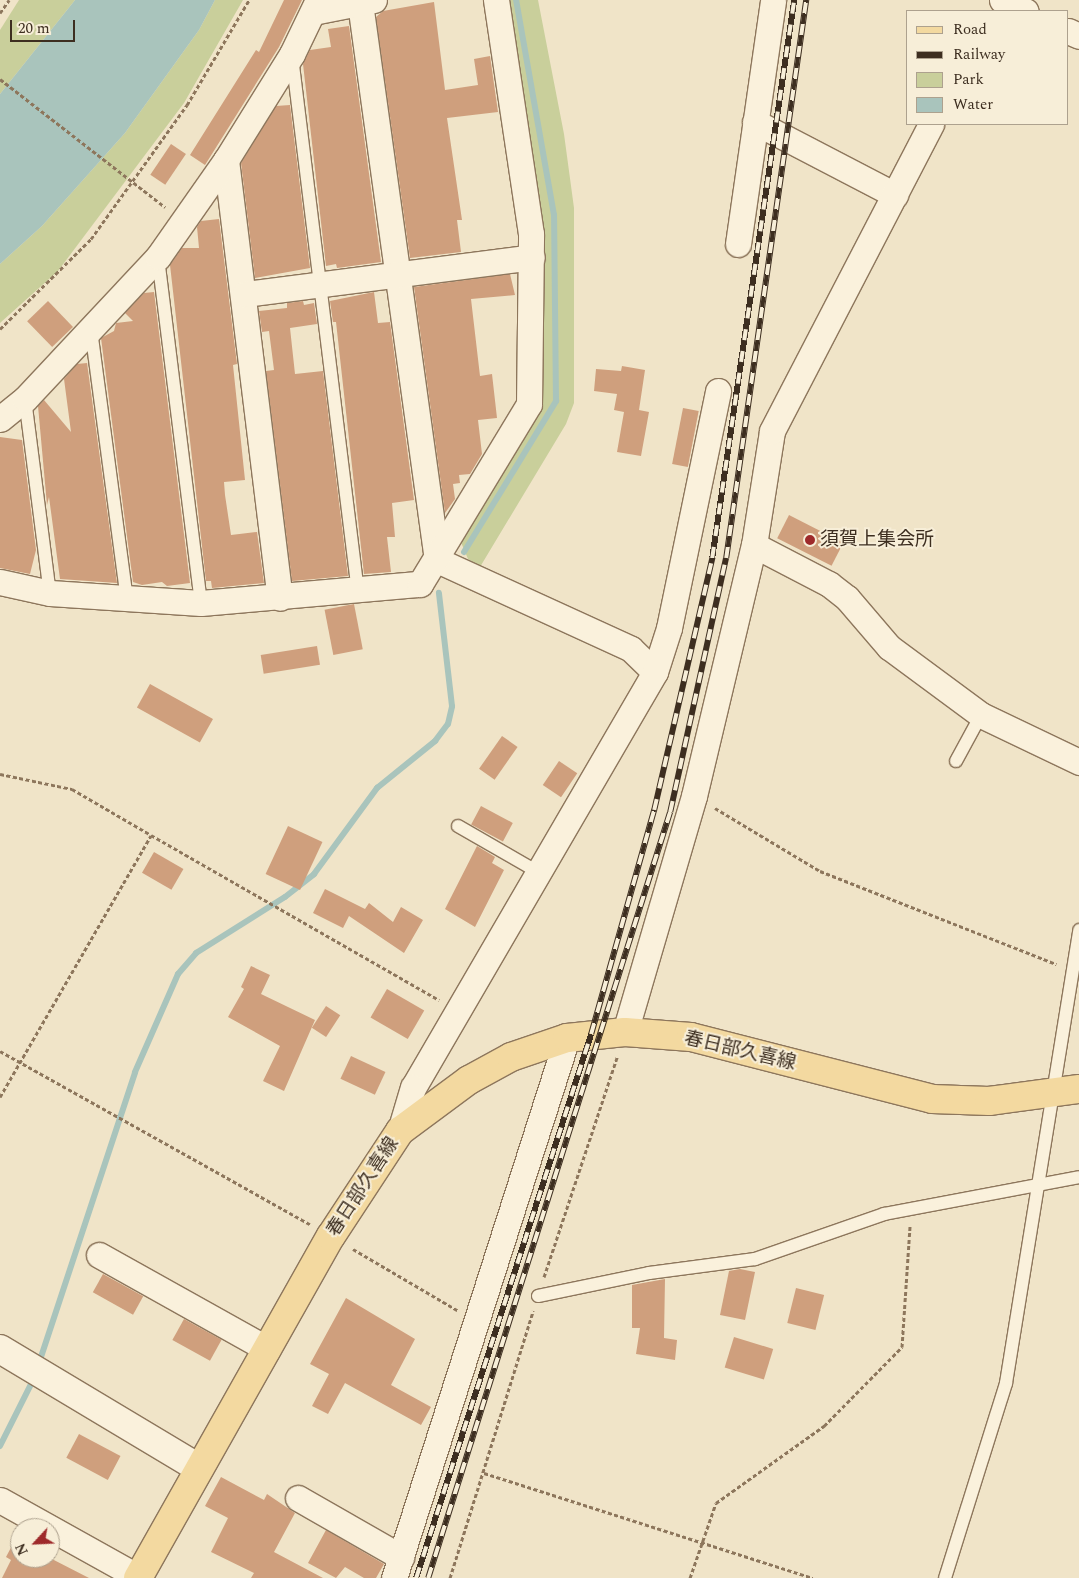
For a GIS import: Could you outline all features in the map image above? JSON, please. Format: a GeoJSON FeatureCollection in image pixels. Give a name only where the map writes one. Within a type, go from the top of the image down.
{"type":"FeatureCollection","features":[{"type":"Feature","properties":{"kind":"main road","name":"春日部久喜線"},"geometry":{"type":"LineString","coordinates":[[139,1578],[199,1468],[331,1236],[400,1131],[469,1080],[510,1057],[566,1038],[625,1032],[691,1037],[932,1099],[989,1101],[1051,1096],[1079,1089]]}},
{"type":"Feature","properties":{"kind":"street"},"geometry":{"type":"LineString","coordinates":[[0,582],[50,593],[201,603],[358,592],[420,584],[437,560],[529,404],[532,257],[511,81],[496,0]]}},
{"type":"Feature","properties":{"kind":"street"},"geometry":{"type":"LineString","coordinates":[[738,244],[773,0]]}},
{"type":"Feature","properties":{"kind":"street"},"geometry":{"type":"LineString","coordinates":[[1002,0],[1024,10]]}},
{"type":"Feature","properties":{"kind":"street"},"geometry":{"type":"LineString","coordinates":[[0,419],[25,399],[158,257],[226,160],[292,54],[315,6],[367,2],[396,273],[437,560]]}},
{"type":"Feature","properties":{"kind":"street"},"geometry":{"type":"LineString","coordinates":[[755,122],[895,195]]}},
{"type":"Feature","properties":{"kind":"street"},"geometry":{"type":"LineString","coordinates":[[625,1032],[694,796],[754,545],[772,431],[930,125]]}},
{"type":"Feature","properties":{"kind":"street"},"geometry":{"type":"LineString","coordinates":[[226,160],[245,294],[280,598]]}},
{"type":"Feature","properties":{"kind":"street"},"geometry":{"type":"LineString","coordinates":[[245,294],[321,282],[532,257]]}},
{"type":"Feature","properties":{"kind":"street"},"geometry":{"type":"LineString","coordinates":[[400,1131],[413,1087],[654,672],[669,628],[718,391]]}},
{"type":"Feature","properties":{"kind":"street"},"geometry":{"type":"LineString","coordinates":[[754,545],[829,584],[847,598],[889,647],[981,715],[1079,762]]}},
{"type":"Feature","properties":{"kind":"street"},"geometry":{"type":"LineString","coordinates":[[437,560],[631,650],[654,672]]}},
{"type":"Feature","properties":{"kind":"street"},"geometry":{"type":"LineString","coordinates":[[298,1498],[398,1567],[566,1038]]}},
{"type":"Feature","properties":{"kind":"street"},"geometry":{"type":"LineString","coordinates":[[99,1255],[267,1349]]}},
{"type":"Feature","properties":{"kind":"street"},"geometry":{"type":"LineString","coordinates":[[0,1349],[199,1468]]}},
{"type":"Feature","properties":{"kind":"street"},"geometry":{"type":"LineString","coordinates":[[0,1500],[139,1578]]}},
{"type":"Feature","properties":{"kind":"lane"},"geometry":{"type":"LineString","coordinates":[[292,54],[358,592]]}},
{"type":"Feature","properties":{"kind":"lane"},"geometry":{"type":"LineString","coordinates":[[158,257],[201,603]]}},
{"type":"Feature","properties":{"kind":"lane"},"geometry":{"type":"LineString","coordinates":[[91,330],[127,599]]}},
{"type":"Feature","properties":{"kind":"lane"},"geometry":{"type":"LineString","coordinates":[[25,399],[50,593]]}},
{"type":"Feature","properties":{"kind":"lane"},"geometry":{"type":"LineString","coordinates":[[956,761],[981,715]]}},
{"type":"Feature","properties":{"kind":"lane"},"geometry":{"type":"LineString","coordinates":[[458,826],[538,872]]}},
{"type":"Feature","properties":{"kind":"lane"},"geometry":{"type":"LineString","coordinates":[[945,1578],[1006,1384],[1071,970],[1079,930]]}},
{"type":"Feature","properties":{"kind":"lane"},"geometry":{"type":"LineString","coordinates":[[538,1296],[649,1273],[755,1258],[843,1226],[912,1209],[1079,1177]]}},
{"type":"Feature","properties":{"kind":"path"},"geometry":{"type":"LineString","coordinates":[[0,13],[9,0]]}},
{"type":"Feature","properties":{"kind":"path"},"geometry":{"type":"LineString","coordinates":[[0,329],[61,273],[133,183],[187,105],[249,0]]}},
{"type":"Feature","properties":{"kind":"path"},"geometry":{"type":"LineString","coordinates":[[0,79],[170,211]]}},
{"type":"Feature","properties":{"kind":"path"},"geometry":{"type":"LineString","coordinates":[[0,774],[72,788],[457,1010]]}},
{"type":"Feature","properties":{"kind":"path"},"geometry":{"type":"LineString","coordinates":[[694,796],[820,871],[1071,970]]}},
{"type":"Feature","properties":{"kind":"path"},"geometry":{"type":"LineString","coordinates":[[0,1097],[151,835]]}},
{"type":"Feature","properties":{"kind":"path"},"geometry":{"type":"LineString","coordinates":[[0,1050],[331,1236],[477,1321]]}},
{"type":"Feature","properties":{"kind":"path"},"geometry":{"type":"LineString","coordinates":[[690,1578],[716,1503],[824,1426],[902,1347],[912,1209]]}},
{"type":"Feature","properties":{"kind":"path"},"geometry":{"type":"LineString","coordinates":[[484,1473],[813,1578]]}},
{"type":"Feature","properties":{"kind":"green space"},"geometry":{"type":"Polygon","coordinates":[[[19,0],[75,0],[0,94],[0,30],[19,0]]]}},
{"type":"Feature","properties":{"kind":"green space"},"geometry":{"type":"Polygon","coordinates":[[[215,0],[243,0],[184,103],[58,271],[0,323],[0,264],[42,226],[125,133],[199,30],[215,0]]]}},
{"type":"Feature","properties":{"kind":"green space"},"geometry":{"type":"Polygon","coordinates":[[[502,0],[538,0],[564,134],[574,208],[574,403],[566,424],[480,567],[468,559],[458,535],[537,405],[502,0]]]}},
{"type":"Feature","properties":{"kind":"water"},"geometry":{"type":"Polygon","coordinates":[[[75,0],[215,0],[199,30],[125,133],[42,226],[0,264],[0,94],[75,0]]]}},
{"type":"Feature","properties":{"kind":"building"},"geometry":{"type":"Polygon","coordinates":[[[284,0],[302,0],[279,47],[205,165],[190,155],[256,50],[259,52],[284,0]]]}},
{"type":"Feature","properties":{"kind":"building"},"geometry":{"type":"Polygon","coordinates":[[[434,2],[445,90],[478,85],[474,59],[490,56],[498,112],[447,118],[462,220],[457,220],[461,252],[410,258],[376,17],[383,11],[434,2]]]}},
{"type":"Feature","properties":{"kind":"building"},"geometry":{"type":"Polygon","coordinates":[[[349,26],[381,262],[337,268],[336,264],[326,266],[303,64],[310,50],[331,47],[328,29],[349,26]]]}},
{"type":"Feature","properties":{"kind":"building"},"geometry":{"type":"Polygon","coordinates":[[[290,105],[310,268],[255,278],[241,163],[276,106],[290,105]]]}},
{"type":"Feature","properties":{"kind":"building"},"geometry":{"type":"Polygon","coordinates":[[[171,144],[186,154],[165,185],[150,175],[171,144]]]}},
{"type":"Feature","properties":{"kind":"building"},"geometry":{"type":"Polygon","coordinates":[[[219,219],[237,364],[233,365],[245,480],[224,482],[225,495],[231,535],[257,532],[264,583],[212,588],[211,581],[206,581],[170,265],[182,248],[199,248],[197,227],[201,221],[219,219]]]}},
{"type":"Feature","properties":{"kind":"building"},"geometry":{"type":"Polygon","coordinates":[[[510,274],[515,295],[471,299],[480,376],[492,374],[497,418],[478,420],[482,454],[470,474],[459,475],[460,483],[453,484],[455,499],[445,513],[414,287],[510,274]]]}},
{"type":"Feature","properties":{"kind":"building"},"geometry":{"type":"Polygon","coordinates":[[[154,292],[190,583],[167,586],[162,582],[142,585],[133,582],[101,338],[114,331],[116,323],[133,321],[125,313],[144,293],[154,292]]]}},
{"type":"Feature","properties":{"kind":"building"},"geometry":{"type":"Polygon","coordinates":[[[374,292],[378,323],[390,322],[414,500],[392,503],[395,537],[387,537],[391,572],[364,574],[336,322],[333,322],[330,301],[374,292]]]}},
{"type":"Feature","properties":{"kind":"building"},"geometry":{"type":"Polygon","coordinates":[[[48,301],[73,327],[52,347],[27,321],[48,301]]]}},
{"type":"Feature","properties":{"kind":"building"},"geometry":{"type":"Polygon","coordinates":[[[303,301],[304,305],[314,303],[317,324],[290,328],[295,374],[323,371],[348,576],[292,581],[266,371],[274,370],[269,331],[262,332],[259,311],[287,308],[287,303],[303,301]]]}},
{"type":"Feature","properties":{"kind":"building"},"geometry":{"type":"Polygon","coordinates":[[[87,363],[117,583],[60,579],[49,497],[47,505],[38,406],[44,400],[71,432],[64,379],[77,364],[87,363]]]}},
{"type":"Feature","properties":{"kind":"building"},"geometry":{"type":"Polygon","coordinates":[[[622,366],[645,370],[639,410],[649,412],[641,456],[617,452],[624,412],[614,410],[617,394],[594,391],[596,369],[621,371],[622,366]]]}},
{"type":"Feature","properties":{"kind":"building"},"geometry":{"type":"Polygon","coordinates":[[[683,408],[699,411],[688,467],[672,464],[683,408]]]}},
{"type":"Feature","properties":{"kind":"building"},"geometry":{"type":"Polygon","coordinates":[[[0,437],[22,440],[36,550],[30,574],[0,568],[0,437]]]}},
{"type":"Feature","properties":{"kind":"building","name":"須賀上集会所"},"geometry":{"type":"Polygon","coordinates":[[[789,515],[843,543],[832,566],[777,538],[789,515]]]}},
{"type":"Feature","properties":{"kind":"building"},"geometry":{"type":"Polygon","coordinates":[[[354,604],[363,649],[333,655],[325,610],[354,604]]]}},
{"type":"Feature","properties":{"kind":"building"},"geometry":{"type":"Polygon","coordinates":[[[317,646],[320,665],[264,674],[261,655],[317,646]]]}},
{"type":"Feature","properties":{"kind":"building"},"geometry":{"type":"Polygon","coordinates":[[[150,684],[213,719],[200,743],[137,708],[150,684]]]}},
{"type":"Feature","properties":{"kind":"building"},"geometry":{"type":"Polygon","coordinates":[[[502,736],[518,747],[495,780],[479,769],[502,736]]]}},
{"type":"Feature","properties":{"kind":"building"},"geometry":{"type":"Polygon","coordinates":[[[559,761],[577,773],[561,797],[543,785],[559,761]]]}},
{"type":"Feature","properties":{"kind":"building"},"geometry":{"type":"Polygon","coordinates":[[[481,806],[513,823],[503,841],[471,825],[481,806]]]}},
{"type":"Feature","properties":{"kind":"building"},"geometry":{"type":"Polygon","coordinates":[[[288,826],[322,842],[300,890],[266,874],[288,826]]]}},
{"type":"Feature","properties":{"kind":"building"},"geometry":{"type":"Polygon","coordinates":[[[477,846],[495,857],[492,863],[504,870],[475,927],[445,909],[477,846]]]}},
{"type":"Feature","properties":{"kind":"building"},"geometry":{"type":"Polygon","coordinates":[[[154,852],[183,869],[171,890],[142,873],[154,852]]]}},
{"type":"Feature","properties":{"kind":"building"},"geometry":{"type":"Polygon","coordinates":[[[325,889],[365,909],[369,903],[393,922],[401,907],[423,920],[404,953],[349,916],[343,928],[313,913],[325,889]]]}},
{"type":"Feature","properties":{"kind":"building"},"geometry":{"type":"Polygon","coordinates":[[[251,966],[270,975],[261,994],[315,1020],[284,1091],[263,1081],[280,1046],[228,1017],[244,989],[241,987],[251,966]]]}},
{"type":"Feature","properties":{"kind":"building"},"geometry":{"type":"Polygon","coordinates":[[[387,989],[424,1010],[408,1039],[370,1018],[387,989]]]}},
{"type":"Feature","properties":{"kind":"building"},"geometry":{"type":"Polygon","coordinates":[[[326,1006],[340,1015],[326,1037],[312,1028],[326,1006]]]}},
{"type":"Feature","properties":{"kind":"building"},"geometry":{"type":"Polygon","coordinates":[[[351,1056],[385,1072],[375,1095],[340,1079],[351,1056]]]}},
{"type":"Feature","properties":{"kind":"building"},"geometry":{"type":"Polygon","coordinates":[[[740,1269],[755,1272],[745,1320],[720,1315],[729,1271],[740,1269]]]}},
{"type":"Feature","properties":{"kind":"building"},"geometry":{"type":"Polygon","coordinates":[[[103,1274],[143,1296],[133,1315],[93,1292],[103,1274]]]}},
{"type":"Feature","properties":{"kind":"building"},"geometry":{"type":"Polygon","coordinates":[[[665,1279],[664,1338],[677,1340],[675,1360],[636,1354],[640,1328],[632,1328],[632,1285],[665,1279]]]}},
{"type":"Feature","properties":{"kind":"building"},"geometry":{"type":"Polygon","coordinates":[[[796,1288],[824,1295],[815,1330],[787,1323],[796,1288]]]}},
{"type":"Feature","properties":{"kind":"building"},"geometry":{"type":"Polygon","coordinates":[[[346,1298],[415,1339],[391,1385],[431,1407],[421,1425],[345,1383],[328,1414],[312,1406],[329,1374],[310,1364],[346,1298]]]}},
{"type":"Feature","properties":{"kind":"building"},"geometry":{"type":"Polygon","coordinates":[[[184,1319],[222,1340],[210,1361],[172,1340],[184,1319]]]}},
{"type":"Feature","properties":{"kind":"building"},"geometry":{"type":"Polygon","coordinates":[[[734,1337],[773,1349],[764,1380],[725,1368],[734,1337]]]}},
{"type":"Feature","properties":{"kind":"building"},"geometry":{"type":"Polygon","coordinates":[[[79,1434],[120,1456],[108,1480],[66,1458],[79,1434]]]}},
{"type":"Feature","properties":{"kind":"building"},"geometry":{"type":"Polygon","coordinates":[[[221,1477],[264,1500],[267,1494],[295,1513],[274,1552],[323,1578],[251,1578],[254,1573],[211,1552],[228,1518],[205,1506],[221,1477]]]}},
{"type":"Feature","properties":{"kind":"building"},"geometry":{"type":"Polygon","coordinates":[[[326,1530],[384,1564],[376,1578],[364,1578],[345,1567],[336,1578],[308,1563],[326,1530]]]}},
{"type":"Feature","properties":{"kind":"building"},"geometry":{"type":"Polygon","coordinates":[[[10,1549],[10,1559],[6,1557],[10,1549]]]}},
{"type":"Feature","properties":{"kind":"building"},"geometry":{"type":"Polygon","coordinates":[[[10,1562],[10,1568],[60,1568],[60,1563],[89,1578],[2,1578],[10,1562]]]}},
{"type":"Feature","properties":{"kind":"waterway"},"geometry":{"type":"LineString","coordinates":[[464,552],[556,401],[554,215],[516,0]]}},
{"type":"Feature","properties":{"kind":"waterway"},"geometry":{"type":"LineString","coordinates":[[39,1363],[135,1072],[178,974],[196,953],[285,897],[314,874],[377,788],[435,741],[448,724],[452,706],[439,593]]}},
{"type":"Feature","properties":{"kind":"waterway"},"geometry":{"type":"LineString","coordinates":[[0,1446],[34,1378]]}},
{"type":"Feature","properties":{"kind":"railway"},"geometry":{"type":"LineString","coordinates":[[416,1578],[591,1034],[654,810],[712,558],[794,0]]}},
{"type":"Feature","properties":{"kind":"railway"},"geometry":{"type":"LineString","coordinates":[[428,1578],[670,812],[726,558],[806,0]]}},
{"type":"Feature","properties":{"kind":"place","name":"須賀上集会所"},"geometry":{"type":"Point","coordinates":[810,540]}}]}
